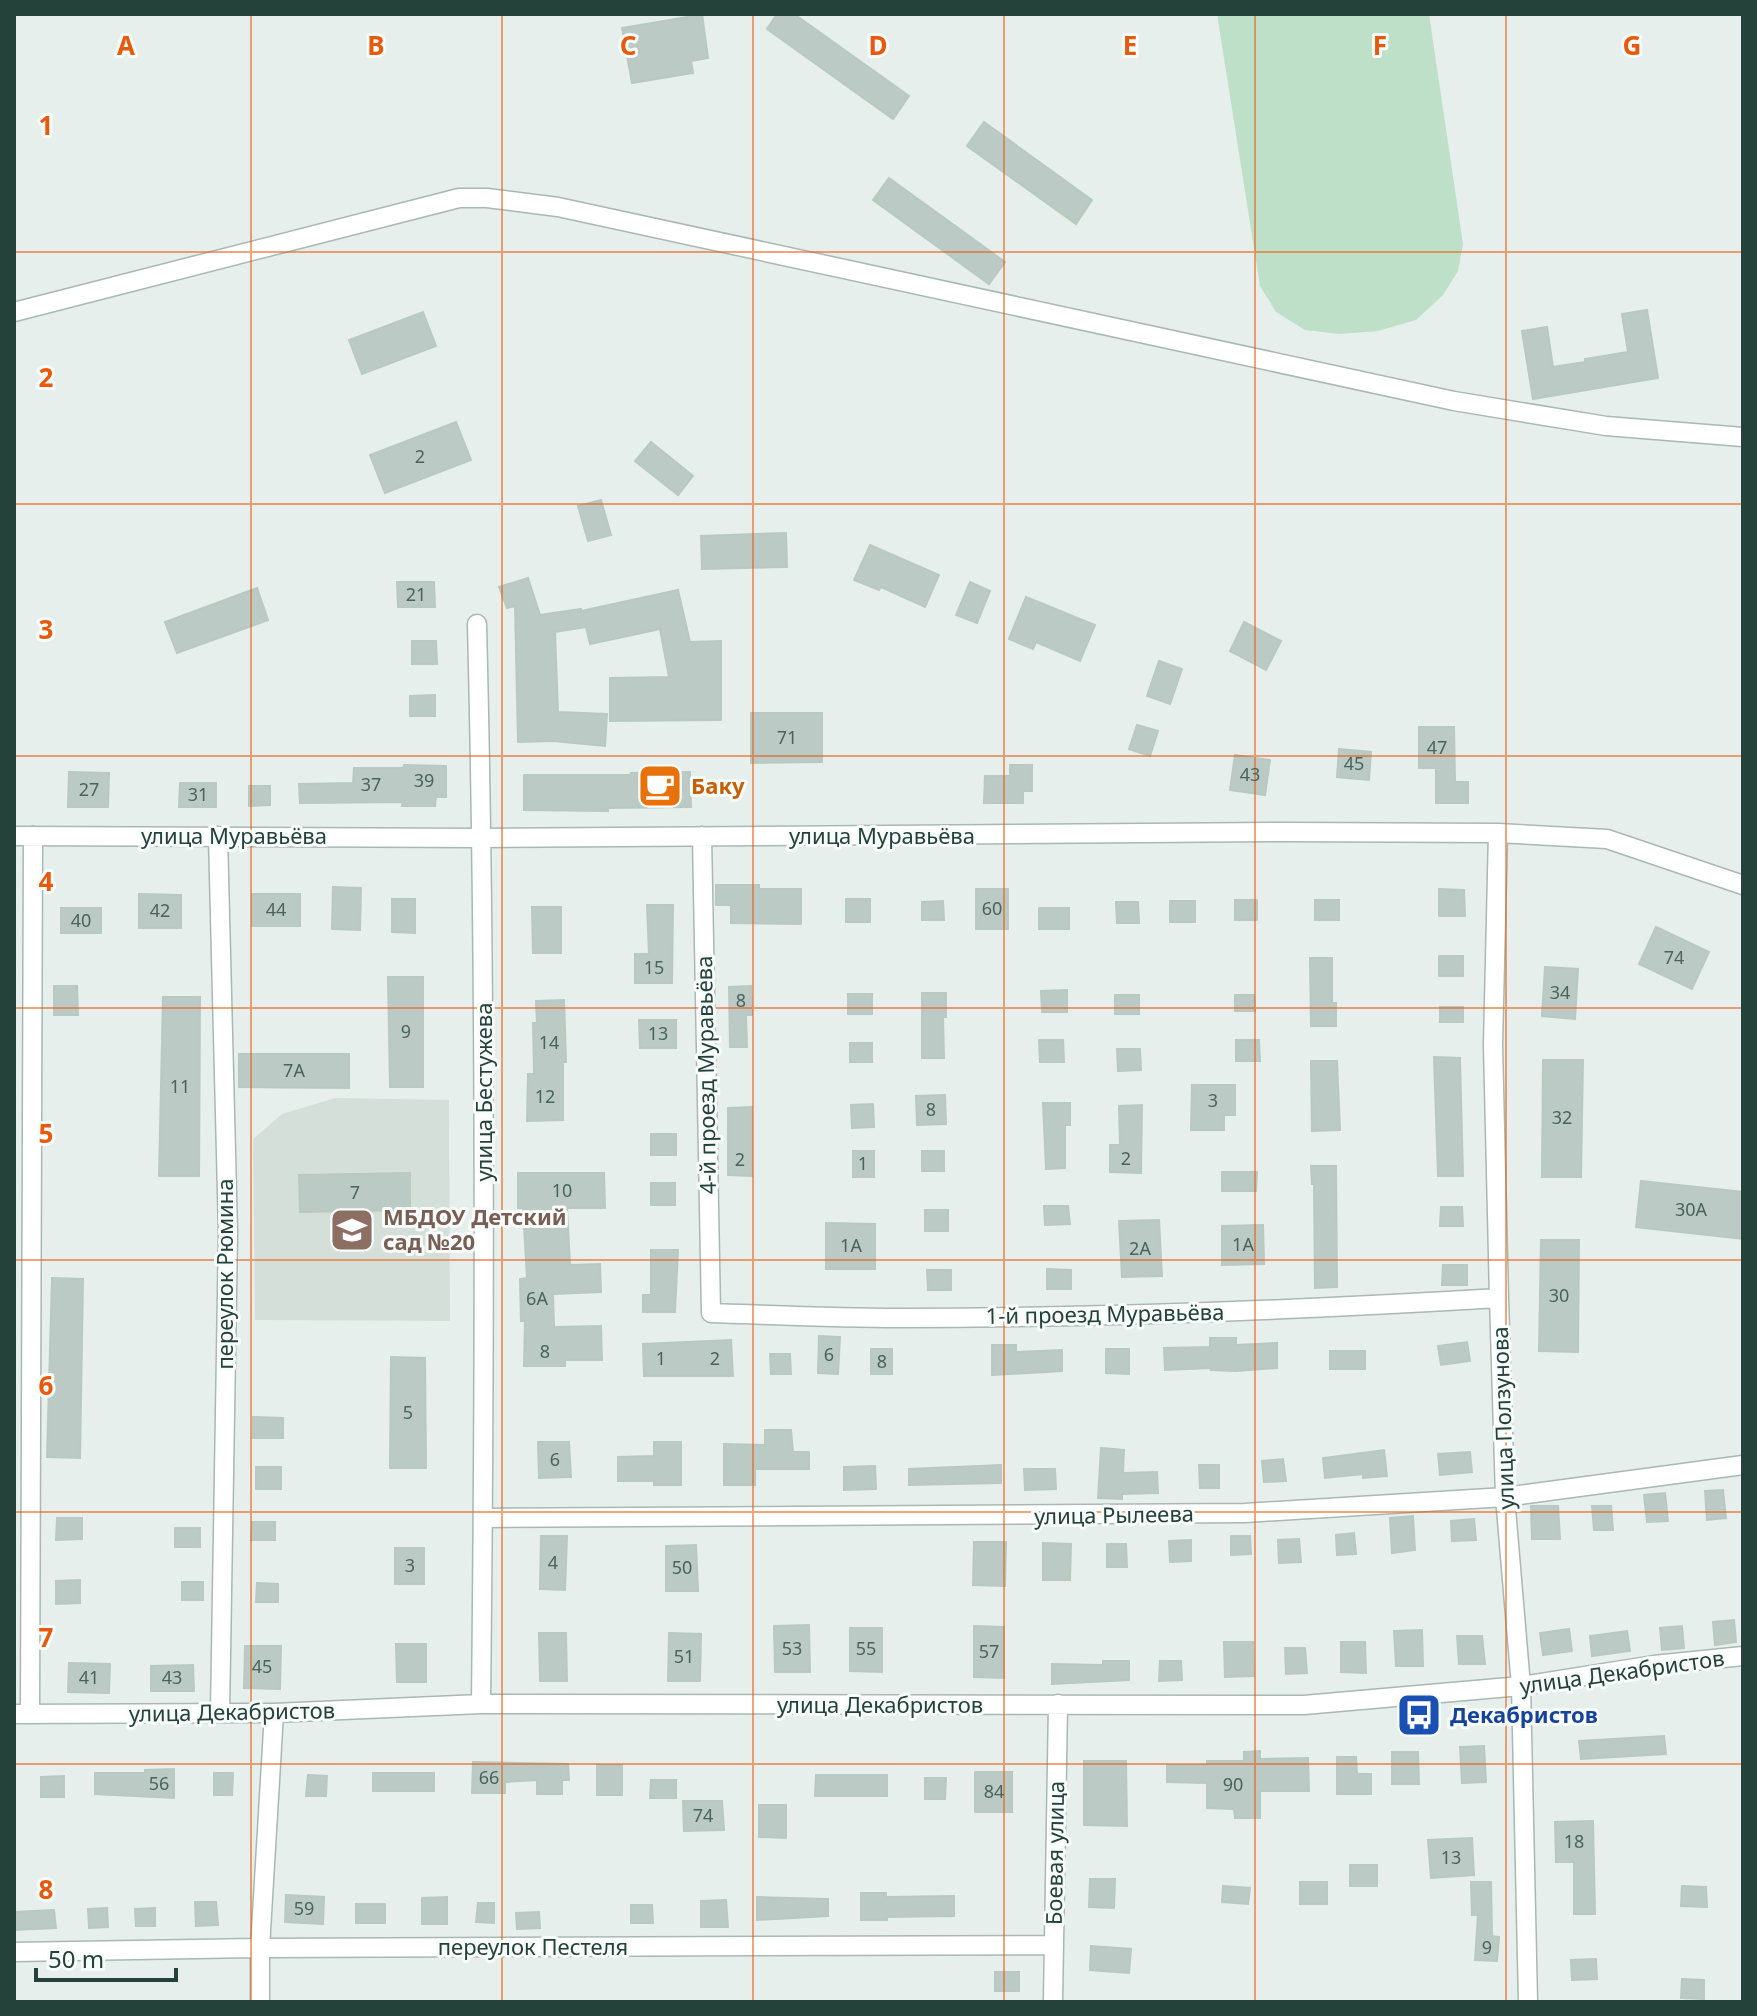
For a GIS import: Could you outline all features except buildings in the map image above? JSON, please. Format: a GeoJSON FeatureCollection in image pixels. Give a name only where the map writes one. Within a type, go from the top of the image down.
{"type":"FeatureCollection","features":[{"type":"Feature","properties":{"kind":"street"},"geometry":{"type":"LineString","coordinates":[[14,312],[459,198],[487,198],[558,207],[1454,401],[1606,426],[1743,437]]}},
{"type":"Feature","properties":{"kind":"street","name":"улица Бестужева"},"geometry":{"type":"LineString","coordinates":[[477,624],[483,838],[481,1704]]}},
{"type":"Feature","properties":{"kind":"street","name":"улица Муравьёва"},"geometry":{"type":"LineString","coordinates":[[23,836],[483,838],[1498,833],[1607,839],[1743,885]]}},
{"type":"Feature","properties":{"kind":"street","name":"улица Ползунова"},"geometry":{"type":"LineString","coordinates":[[1498,833],[1493,1045],[1499,1298],[1505,1497],[1521,1686],[1528,2002]]}},
{"type":"Feature","properties":{"kind":"street"},"geometry":{"type":"LineString","coordinates":[[22,1714],[23,836]]}},
{"type":"Feature","properties":{"kind":"street","name":"переулок Рюмина"},"geometry":{"type":"LineString","coordinates":[[218,836],[228,1233],[220,1713]]}},
{"type":"Feature","properties":{"kind":"street","name":"4-й проезд Муравьёва"},"geometry":{"type":"LineString","coordinates":[[702,836],[711,1313]]}},
{"type":"Feature","properties":{"kind":"street","name":"1-й проезд Муравьёва"},"geometry":{"type":"LineString","coordinates":[[711,1313],[897,1318],[1290,1311],[1499,1298]]}},
{"type":"Feature","properties":{"kind":"street","name":"улица Рылеева"},"geometry":{"type":"LineString","coordinates":[[483,1518],[1245,1513],[1505,1497],[1743,1465]]}},
{"type":"Feature","properties":{"kind":"street","name":"улица Декабристов"},"geometry":{"type":"LineString","coordinates":[[22,1714],[274,1713],[481,1704],[1304,1705],[1521,1686],[1654,1665],[1743,1656]]}},
{"type":"Feature","properties":{"kind":"street","name":"Боевая улица"},"geometry":{"type":"LineString","coordinates":[[1053,2002],[1058,1704]]}},
{"type":"Feature","properties":{"kind":"street"},"geometry":{"type":"LineString","coordinates":[[260,2002],[260,1948],[274,1713]]}},
{"type":"Feature","properties":{"kind":"street","name":"переулок Пестеля"},"geometry":{"type":"LineString","coordinates":[[14,1952],[1053,1945]]}},
{"type":"Feature","properties":{"kind":"shaded area","name":"МБДОУ Детский сад №20"},"geometry":{"type":"Polygon","coordinates":[[[335,1098],[449,1100],[450,1321],[255,1320],[253,1139],[282,1114],[335,1098]]]}},
{"type":"Feature","properties":{"kind":"green space"},"geometry":{"type":"Polygon","coordinates":[[[1217,14],[1429,14],[1463,244],[1458,271],[1443,295],[1416,320],[1378,331],[1339,334],[1305,330],[1276,312],[1260,286],[1217,14]]]}},
{"type":"Feature","properties":{"kind":"place","name":"Баку"},"geometry":{"type":"Point","coordinates":[660,786]}},
{"type":"Feature","properties":{"kind":"place","name":"МБДОУ Детский сад №20"},"geometry":{"type":"Point","coordinates":[352,1230]}},
{"type":"Feature","properties":{"kind":"place","name":"Декабристов"},"geometry":{"type":"Point","coordinates":[1419,1715]}}]}
